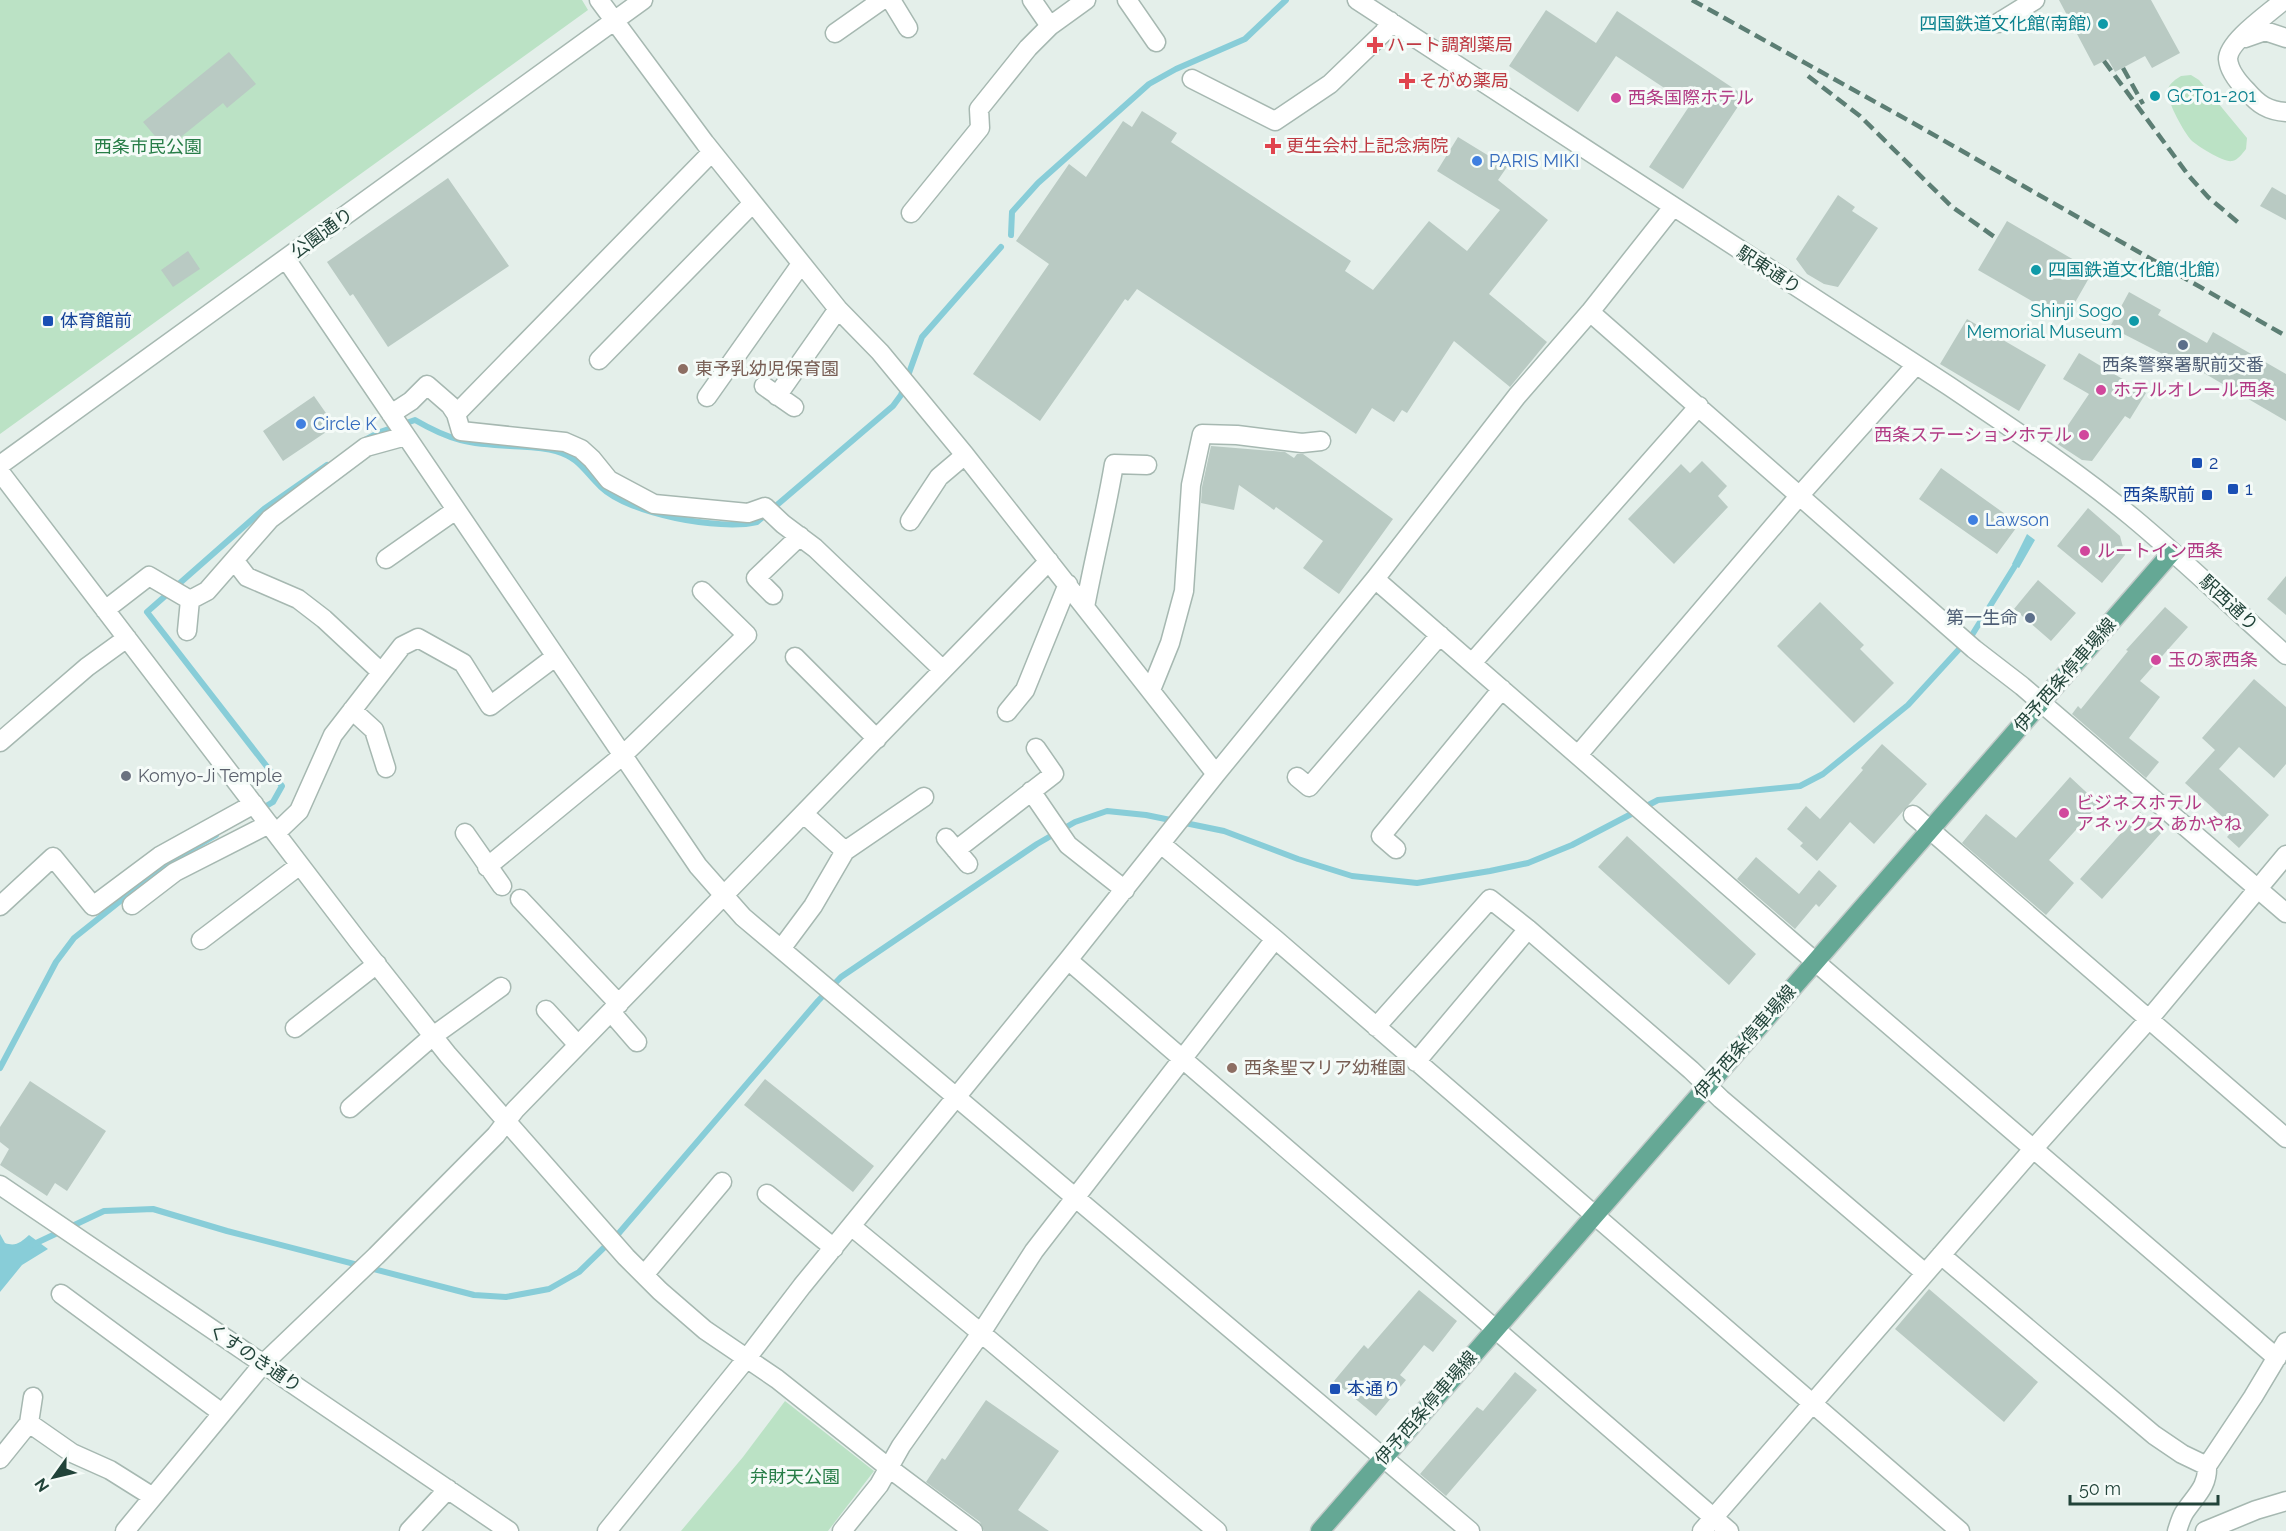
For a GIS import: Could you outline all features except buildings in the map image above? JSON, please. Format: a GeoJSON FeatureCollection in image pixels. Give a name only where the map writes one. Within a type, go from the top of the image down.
{"type":"FeatureCollection","features":[{"type":"Feature","properties":{"kind":"main road","name":"伊予西条停車場線"},"geometry":{"type":"LineString","coordinates":[[1320,1531],[2172,552]]}},
{"type":"Feature","properties":{"kind":"street"},"geometry":{"type":"LineString","coordinates":[[600,0],[712,152],[801,264],[838,309],[907,384],[965,455],[1216,774]]}},
{"type":"Feature","properties":{"kind":"street","name":"公園通り"},"geometry":{"type":"LineString","coordinates":[[0,465],[643,0]]}},
{"type":"Feature","properties":{"kind":"street"},"geometry":{"type":"LineString","coordinates":[[836,33],[882,0]]}},
{"type":"Feature","properties":{"kind":"street"},"geometry":{"type":"LineString","coordinates":[[891,0],[908,28]]}},
{"type":"Feature","properties":{"kind":"street"},"geometry":{"type":"LineString","coordinates":[[1032,0],[1050,26]]}},
{"type":"Feature","properties":{"kind":"street"},"geometry":{"type":"LineString","coordinates":[[911,213],[980,128],[979,108],[1028,48],[1050,26],[1086,0]]}},
{"type":"Feature","properties":{"kind":"street"},"geometry":{"type":"LineString","coordinates":[[1127,0],[1156,42]]}},
{"type":"Feature","properties":{"kind":"street","name":"駅東通り"},"geometry":{"type":"LineString","coordinates":[[1357,0],[1916,365],[2088,483],[2172,552]]}},
{"type":"Feature","properties":{"kind":"street"},"geometry":{"type":"LineString","coordinates":[[2283,1],[2282,20],[2286,38]]}},
{"type":"Feature","properties":{"kind":"street"},"geometry":{"type":"LineString","coordinates":[[2283,1],[2238,41],[2229,52],[2228,61],[2234,76],[2255,100],[2267,109],[2286,112]]}},
{"type":"Feature","properties":{"kind":"street"},"geometry":{"type":"LineString","coordinates":[[1998,23],[2028,2]]}},
{"type":"Feature","properties":{"kind":"street"},"geometry":{"type":"LineString","coordinates":[[1192,79],[1275,121],[1330,84],[1384,32],[1390,21]]}},
{"type":"Feature","properties":{"kind":"street"},"geometry":{"type":"LineString","coordinates":[[2238,41],[2265,31],[2286,38]]}},
{"type":"Feature","properties":{"kind":"street"},"geometry":{"type":"LineString","coordinates":[[456,414],[712,152]]}},
{"type":"Feature","properties":{"kind":"street"},"geometry":{"type":"LineString","coordinates":[[599,360],[753,203]]}},
{"type":"Feature","properties":{"kind":"street"},"geometry":{"type":"LineString","coordinates":[[607,1531],[1375,579],[1517,396],[1590,312],[1673,207]]}},
{"type":"Feature","properties":{"kind":"street"},"geometry":{"type":"LineString","coordinates":[[286,259],[622,756],[698,866],[724,897],[781,949],[1470,1531]]}},
{"type":"Feature","properties":{"kind":"street"},"geometry":{"type":"LineString","coordinates":[[707,397],[801,264]]}},
{"type":"Feature","properties":{"kind":"street"},"geometry":{"type":"LineString","coordinates":[[794,407],[771,391],[838,309]]}},
{"type":"Feature","properties":{"kind":"street"},"geometry":{"type":"LineString","coordinates":[[1590,312],[1968,643],[2286,913]]}},
{"type":"Feature","properties":{"kind":"street"},"geometry":{"type":"LineString","coordinates":[[1578,755],[1800,495],[1916,365]]}},
{"type":"Feature","properties":{"kind":"street"},"geometry":{"type":"LineString","coordinates":[[391,414],[411,401],[427,385],[450,405],[456,414],[461,431],[565,442],[580,448],[609,480],[654,504],[748,513],[769,511],[816,548],[943,670]]}},
{"type":"Feature","properties":{"kind":"street"},"geometry":{"type":"LineString","coordinates":[[1473,663],[1699,406]]}},
{"type":"Feature","properties":{"kind":"street"},"geometry":{"type":"LineString","coordinates":[[1151,690],[1170,643],[1184,591],[1191,485],[1202,434],[1237,435],[1302,443],[1321,441]]}},
{"type":"Feature","properties":{"kind":"street"},"geometry":{"type":"LineString","coordinates":[[190,600],[207,591],[270,519],[366,447],[406,436]]}},
{"type":"Feature","properties":{"kind":"street"},"geometry":{"type":"LineString","coordinates":[[910,521],[939,477],[965,455]]}},
{"type":"Feature","properties":{"kind":"street"},"geometry":{"type":"LineString","coordinates":[[1085,607],[1098,541],[1107,510],[1114,464],[1147,465]]}},
{"type":"Feature","properties":{"kind":"street"},"geometry":{"type":"LineString","coordinates":[[0,472],[433,1036],[506,1122],[621,1250],[660,1291],[705,1330],[777,1379],[973,1531]]}},
{"type":"Feature","properties":{"kind":"street"},"geometry":{"type":"LineString","coordinates":[[386,559],[456,510]]}},
{"type":"Feature","properties":{"kind":"street"},"geometry":{"type":"LineString","coordinates":[[773,595],[756,578],[800,536]]}},
{"type":"Feature","properties":{"kind":"street","name":"駅西通り"},"geometry":{"type":"LineString","coordinates":[[2172,552],[2286,655]]}},
{"type":"Feature","properties":{"kind":"street"},"geometry":{"type":"LineString","coordinates":[[234,560],[247,577],[298,599],[324,619],[381,672]]}},
{"type":"Feature","properties":{"kind":"street"},"geometry":{"type":"LineString","coordinates":[[124,1531],[263,1364],[376,1256],[496,1135],[578,1045],[1049,561]]}},
{"type":"Feature","properties":{"kind":"street"},"geometry":{"type":"LineString","coordinates":[[105,610],[149,576],[190,600]]}},
{"type":"Feature","properties":{"kind":"street"},"geometry":{"type":"LineString","coordinates":[[1375,579],[2034,1148],[2282,1350],[2207,1466],[2208,1478],[2183,1514],[2177,1531]]}},
{"type":"Feature","properties":{"kind":"street"},"geometry":{"type":"LineString","coordinates":[[1007,712],[1025,690],[1068,584]]}},
{"type":"Feature","properties":{"kind":"street"},"geometry":{"type":"LineString","coordinates":[[487,867],[622,756],[747,635],[702,591]]}},
{"type":"Feature","properties":{"kind":"street"},"geometry":{"type":"LineString","coordinates":[[187,631],[190,600]]}},
{"type":"Feature","properties":{"kind":"street"},"geometry":{"type":"LineString","coordinates":[[1297,777],[1309,788],[1440,635]]}},
{"type":"Feature","properties":{"kind":"street"},"geometry":{"type":"LineString","coordinates":[[0,742],[87,667],[127,638]]}},
{"type":"Feature","properties":{"kind":"street"},"geometry":{"type":"LineString","coordinates":[[132,905],[175,872],[299,811],[333,735],[402,646],[418,638],[463,663],[490,705],[555,657]]}},
{"type":"Feature","properties":{"kind":"street"},"geometry":{"type":"LineString","coordinates":[[795,657],[877,739]]}},
{"type":"Feature","properties":{"kind":"street"},"geometry":{"type":"LineString","coordinates":[[1396,849],[1381,836],[1503,690]]}},
{"type":"Feature","properties":{"kind":"street"},"geometry":{"type":"LineString","coordinates":[[352,710],[374,730],[386,768]]}},
{"type":"Feature","properties":{"kind":"street"},"geometry":{"type":"LineString","coordinates":[[957,851],[1054,774],[1036,748]]}},
{"type":"Feature","properties":{"kind":"street"},"geometry":{"type":"LineString","coordinates":[[1031,791],[1068,844],[1125,890]]}},
{"type":"Feature","properties":{"kind":"street"},"geometry":{"type":"LineString","coordinates":[[781,949],[813,906],[845,851],[924,797]]}},
{"type":"Feature","properties":{"kind":"street"},"geometry":{"type":"LineString","coordinates":[[0,906],[53,858],[93,906],[160,856],[255,805]]}},
{"type":"Feature","properties":{"kind":"street"},"geometry":{"type":"LineString","coordinates":[[804,814],[845,851]]}},
{"type":"Feature","properties":{"kind":"street"},"geometry":{"type":"LineString","coordinates":[[1913,815],[2286,1138]]}},
{"type":"Feature","properties":{"kind":"street"},"geometry":{"type":"LineString","coordinates":[[465,833],[502,886]]}},
{"type":"Feature","properties":{"kind":"street"},"geometry":{"type":"LineString","coordinates":[[1161,844],[1275,939],[1960,1531]]}},
{"type":"Feature","properties":{"kind":"street"},"geometry":{"type":"LineString","coordinates":[[1708,1524],[2034,1148],[2150,1018],[2286,855]]}},
{"type":"Feature","properties":{"kind":"street"},"geometry":{"type":"LineString","coordinates":[[201,940],[300,865]]}},
{"type":"Feature","properties":{"kind":"street"},"geometry":{"type":"LineString","coordinates":[[520,899],[615,1008],[637,1042]]}},
{"type":"Feature","properties":{"kind":"street"},"geometry":{"type":"LineString","coordinates":[[1376,1027],[1490,899],[1528,929],[1925,1273]]}},
{"type":"Feature","properties":{"kind":"street"},"geometry":{"type":"LineString","coordinates":[[1416,1062],[1528,929]]}},
{"type":"Feature","properties":{"kind":"street"},"geometry":{"type":"LineString","coordinates":[[842,1531],[879,1485],[901,1446],[981,1333],[1034,1251],[1275,939]]}},
{"type":"Feature","properties":{"kind":"street"},"geometry":{"type":"LineString","coordinates":[[1068,960],[1496,1328],[1708,1524],[1729,1531]]}},
{"type":"Feature","properties":{"kind":"street"},"geometry":{"type":"LineString","coordinates":[[295,1028],[377,964]]}},
{"type":"Feature","properties":{"kind":"street"},"geometry":{"type":"LineString","coordinates":[[350,1108],[433,1036],[501,987]]}},
{"type":"Feature","properties":{"kind":"street"},"geometry":{"type":"LineString","coordinates":[[546,1010],[578,1045]]}},
{"type":"Feature","properties":{"kind":"street"},"geometry":{"type":"LineString","coordinates":[[645,1275],[722,1182]]}},
{"type":"Feature","properties":{"kind":"street","name":"くすのき通り"},"geometry":{"type":"LineString","coordinates":[[0,1185],[509,1531]]}},
{"type":"Feature","properties":{"kind":"street"},"geometry":{"type":"LineString","coordinates":[[767,1194],[834,1248]]}},
{"type":"Feature","properties":{"kind":"street"},"geometry":{"type":"LineString","coordinates":[[851,1226],[1216,1531]]}},
{"type":"Feature","properties":{"kind":"street"},"geometry":{"type":"LineString","coordinates":[[1941,1255],[2154,1435],[2182,1454],[2207,1466]]}},
{"type":"Feature","properties":{"kind":"street"},"geometry":{"type":"LineString","coordinates":[[61,1294],[222,1413]]}},
{"type":"Feature","properties":{"kind":"street"},"geometry":{"type":"LineString","coordinates":[[0,1459],[29,1423],[33,1397]]}},
{"type":"Feature","properties":{"kind":"street"},"geometry":{"type":"LineString","coordinates":[[29,1423],[72,1453],[110,1470],[153,1497]]}},
{"type":"Feature","properties":{"kind":"street"},"geometry":{"type":"LineString","coordinates":[[409,1531],[448,1489]]}},
{"type":"Feature","properties":{"kind":"street"},"geometry":{"type":"LineString","coordinates":[[2205,1531],[2256,1510],[2286,1501]]}},
{"type":"Feature","properties":{"kind":"green space","name":"西条市民公園"},"geometry":{"type":"Polygon","coordinates":[[[0,0],[582,0],[588,10],[0,434],[0,0]]]}},
{"type":"Feature","properties":{"kind":"green space"},"geometry":{"type":"Polygon","coordinates":[[[2191,75],[2199,80],[2247,138],[2246,149],[2236,159],[2228,161],[2211,154],[2191,140],[2180,123],[2169,100],[2168,89],[2181,76],[2191,75]]]}},
{"type":"Feature","properties":{"kind":"green space","name":"弁財天公園"},"geometry":{"type":"Polygon","coordinates":[[[785,1401],[874,1471],[828,1531],[681,1531],[743,1457],[785,1401]]]}},
{"type":"Feature","properties":{"kind":"water"},"geometry":{"type":"Polygon","coordinates":[[[2027,534],[2035,540],[2019,568],[2012,564],[2027,534]]]}},
{"type":"Feature","properties":{"kind":"water"},"geometry":{"type":"Polygon","coordinates":[[[0,1234],[5,1243],[12,1244],[21,1242],[29,1235],[48,1249],[22,1265],[0,1292],[0,1234]]]}},
{"type":"Feature","properties":{"kind":"waterway"},"geometry":{"type":"LineString","coordinates":[[1011,235],[1012,212],[1038,183],[1149,84],[1176,69],[1245,39],[1286,0]]}},
{"type":"Feature","properties":{"kind":"waterway"},"geometry":{"type":"LineString","coordinates":[[363,441],[380,432],[415,420],[439,433],[461,440],[545,449],[564,454],[576,461],[614,497],[653,512],[699,522],[721,524],[757,522],[893,406],[901,395],[922,337],[1001,247]]}},
{"type":"Feature","properties":{"kind":"waterway"},"geometry":{"type":"LineString","coordinates":[[261,809],[273,802],[282,786],[147,612],[264,509],[327,465]]}},
{"type":"Feature","properties":{"kind":"waterway"},"geometry":{"type":"LineString","coordinates":[[32,1245],[104,1211],[153,1209],[227,1231],[474,1295],[506,1297],[549,1289],[579,1272],[619,1233],[841,977],[1037,844],[1075,822],[1107,811],[1146,815],[1224,831],[1298,859],[1352,876],[1417,883],[1528,863],[1572,845],[1658,800],[1800,786],[1823,774],[1908,705],[1972,635],[2018,561]]}},
{"type":"Feature","properties":{"kind":"waterway"},"geometry":{"type":"LineString","coordinates":[[0,1068],[56,962],[74,938],[168,863],[216,835]]}},
{"type":"Feature","properties":{"kind":"railway"},"geometry":{"type":"LineString","coordinates":[[1692,0],[2286,336]]}},
{"type":"Feature","properties":{"kind":"railway"},"geometry":{"type":"LineString","coordinates":[[2104,61],[2189,176],[2208,197],[2240,224]]}},
{"type":"Feature","properties":{"kind":"railway"},"geometry":{"type":"LineString","coordinates":[[2123,68],[2143,104]]}},
{"type":"Feature","properties":{"kind":"railway"},"geometry":{"type":"LineString","coordinates":[[1808,76],[1860,116],[1951,206],[1996,238]]}},
{"type":"Feature","properties":{"kind":"place","name":"四国鉄道文化館(南館)"},"geometry":{"type":"Point","coordinates":[2103,24]}},
{"type":"Feature","properties":{"kind":"place","name":"ハート調剤薬局"},"geometry":{"type":"Point","coordinates":[1375,45]}},
{"type":"Feature","properties":{"kind":"place","name":"そがめ薬局"},"geometry":{"type":"Point","coordinates":[1407,81]}},
{"type":"Feature","properties":{"kind":"place","name":"GCT01-201"},"geometry":{"type":"Point","coordinates":[2155,96]}},
{"type":"Feature","properties":{"kind":"place","name":"西条国際ホテル"},"geometry":{"type":"Point","coordinates":[1616,98]}},
{"type":"Feature","properties":{"kind":"place","name":"更生会村上記念病院"},"geometry":{"type":"Point","coordinates":[1273,146]}},
{"type":"Feature","properties":{"kind":"place","name":"PARIS MIKI"},"geometry":{"type":"Point","coordinates":[1477,161]}},
{"type":"Feature","properties":{"kind":"place","name":"四国鉄道文化館(北館)"},"geometry":{"type":"Point","coordinates":[2036,270]}},
{"type":"Feature","properties":{"kind":"place","name":"体育館前"},"geometry":{"type":"Point","coordinates":[48,321]}},
{"type":"Feature","properties":{"kind":"place","name":"Shinji Sogo Memorial Museum"},"geometry":{"type":"Point","coordinates":[2134,321]}},
{"type":"Feature","properties":{"kind":"place","name":"西条警察署駅前交番"},"geometry":{"type":"Point","coordinates":[2183,345]}},
{"type":"Feature","properties":{"kind":"place","name":"東予乳幼児保育園"},"geometry":{"type":"Point","coordinates":[683,369]}},
{"type":"Feature","properties":{"kind":"place","name":"ホテルオレール西条"},"geometry":{"type":"Point","coordinates":[2101,390]}},
{"type":"Feature","properties":{"kind":"place","name":"Circle K"},"geometry":{"type":"Point","coordinates":[301,424]}},
{"type":"Feature","properties":{"kind":"place","name":"西条ステーションホテル"},"geometry":{"type":"Point","coordinates":[2084,435]}},
{"type":"Feature","properties":{"kind":"place","name":"2"},"geometry":{"type":"Point","coordinates":[2197,463]}},
{"type":"Feature","properties":{"kind":"place","name":"1"},"geometry":{"type":"Point","coordinates":[2233,489]}},
{"type":"Feature","properties":{"kind":"place","name":"西条駅前"},"geometry":{"type":"Point","coordinates":[2207,495]}},
{"type":"Feature","properties":{"kind":"place","name":"Lawson"},"geometry":{"type":"Point","coordinates":[1973,520]}},
{"type":"Feature","properties":{"kind":"place","name":"ルートイン西条"},"geometry":{"type":"Point","coordinates":[2085,551]}},
{"type":"Feature","properties":{"kind":"place","name":"第一生命"},"geometry":{"type":"Point","coordinates":[2030,618]}},
{"type":"Feature","properties":{"kind":"place","name":"玉の家西条"},"geometry":{"type":"Point","coordinates":[2156,660]}},
{"type":"Feature","properties":{"kind":"place","name":"Komyo-Ji Temple"},"geometry":{"type":"Point","coordinates":[126,776]}},
{"type":"Feature","properties":{"kind":"place","name":"ビジネスホテル アネックス あかやね"},"geometry":{"type":"Point","coordinates":[2064,813]}},
{"type":"Feature","properties":{"kind":"place","name":"西条聖マリア幼稚園"},"geometry":{"type":"Point","coordinates":[1232,1068]}},
{"type":"Feature","properties":{"kind":"place","name":"本通り"},"geometry":{"type":"Point","coordinates":[1335,1389]}}]}
